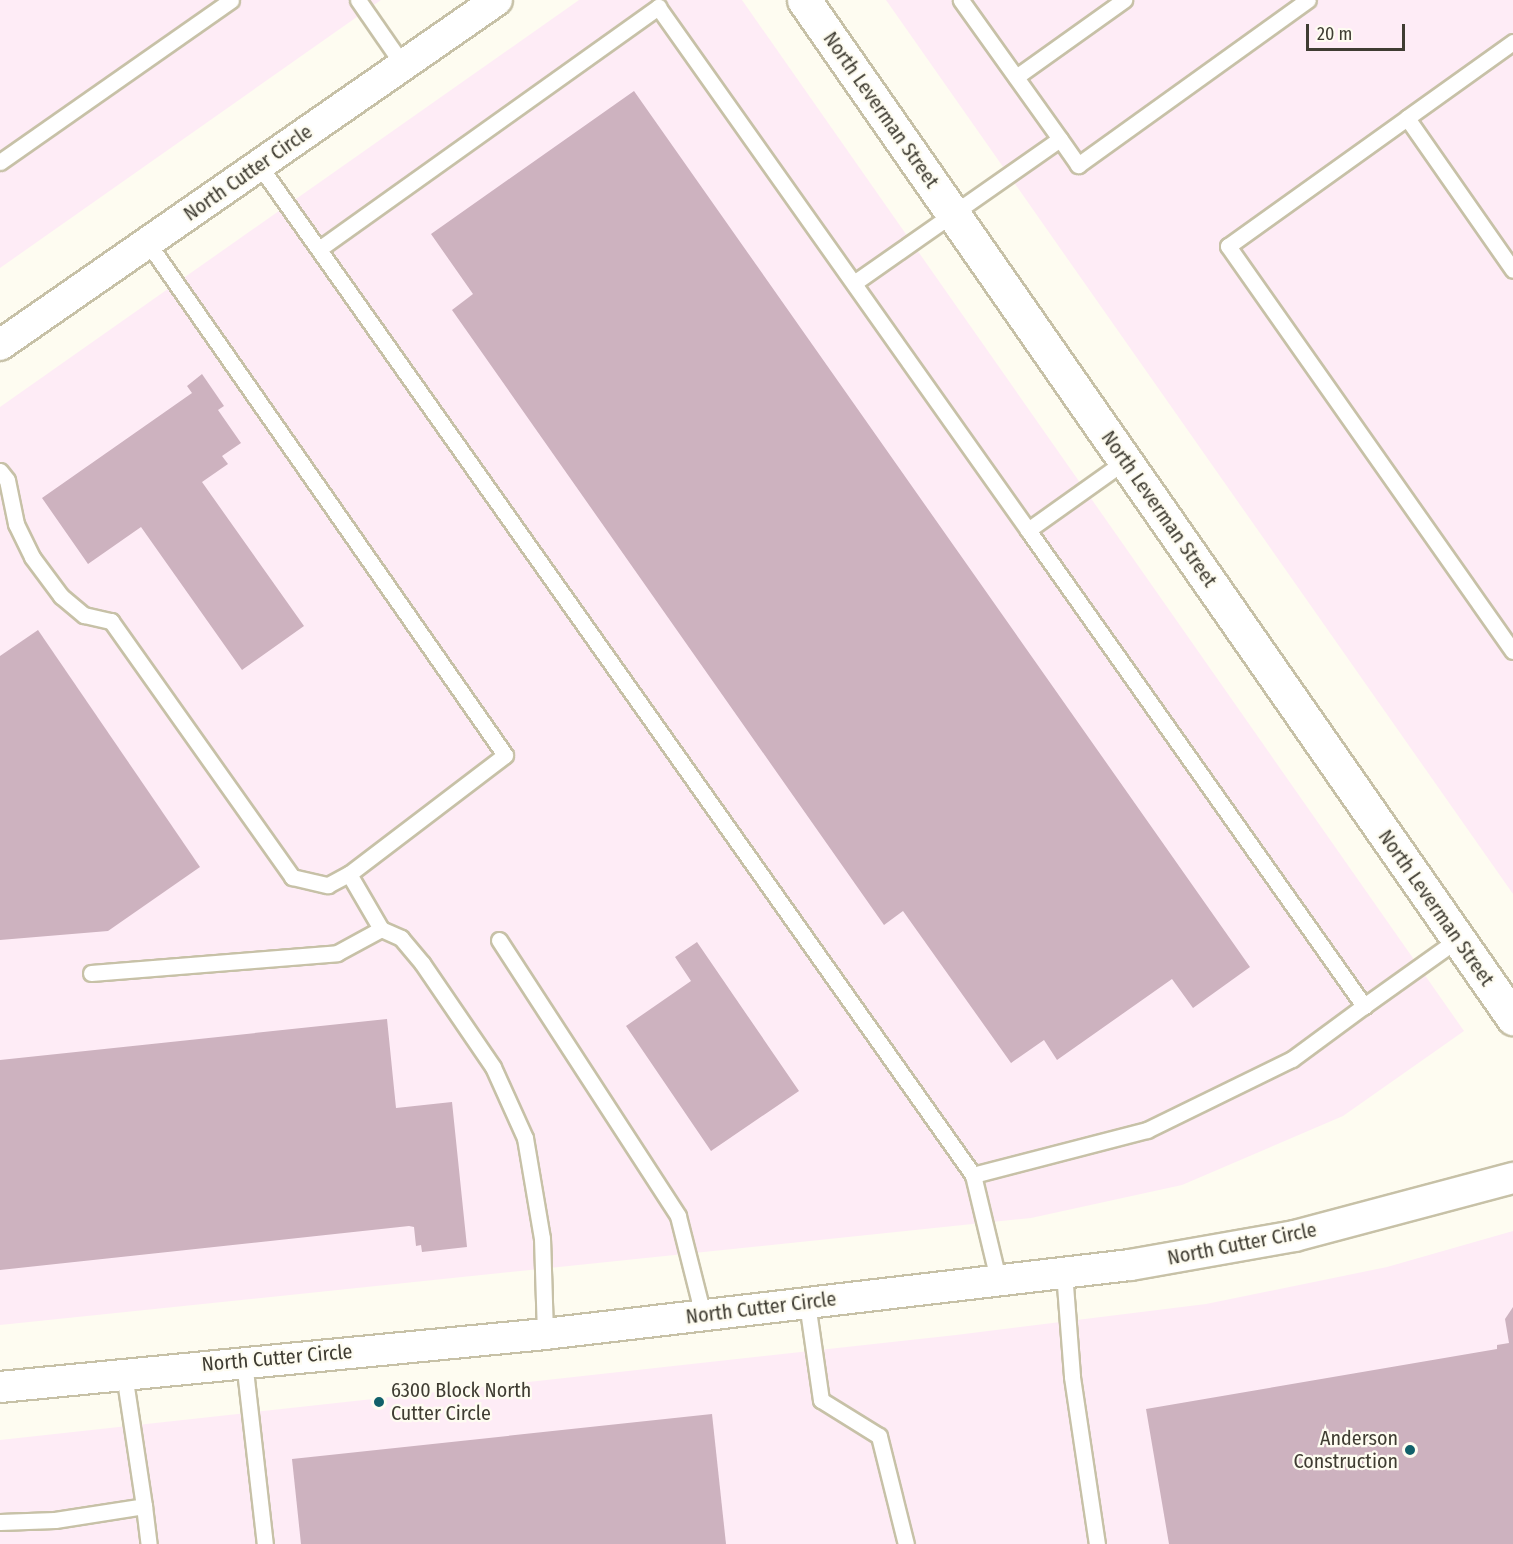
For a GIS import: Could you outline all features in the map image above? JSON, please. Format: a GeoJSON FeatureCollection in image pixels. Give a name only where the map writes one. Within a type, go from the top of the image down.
{"type":"FeatureCollection","features":[{"type":"Feature","properties":{"kind":"street","name":"North Cutter Circle"},"geometry":{"type":"LineString","coordinates":[[0,345],[497,0]]}},
{"type":"Feature","properties":{"kind":"street","name":"North Leverman Street"},"geometry":{"type":"LineString","coordinates":[[804,0],[1513,1018]]}},
{"type":"Feature","properties":{"kind":"street","name":"North Cutter Circle"},"geometry":{"type":"LineString","coordinates":[[0,1387],[244,1361],[545,1334],[1130,1265],[1294,1236],[1513,1178]]}},
{"type":"Feature","properties":{"kind":"lane"},"geometry":{"type":"LineString","coordinates":[[0,162],[231,0]]}},
{"type":"Feature","properties":{"kind":"lane"},"geometry":{"type":"LineString","coordinates":[[358,0],[403,65]]}},
{"type":"Feature","properties":{"kind":"lane"},"geometry":{"type":"LineString","coordinates":[[961,0],[1078,165],[1308,0]]}},
{"type":"Feature","properties":{"kind":"lane"},"geometry":{"type":"LineString","coordinates":[[1016,77],[1125,0]]}},
{"type":"Feature","properties":{"kind":"lane"},"geometry":{"type":"LineString","coordinates":[[319,249],[658,7],[1364,1006]]}},
{"type":"Feature","properties":{"kind":"lane"},"geometry":{"type":"LineString","coordinates":[[1513,42],[1228,246],[1513,651]]}},
{"type":"Feature","properties":{"kind":"lane"},"geometry":{"type":"LineString","coordinates":[[1407,118],[1513,270]]}},
{"type":"Feature","properties":{"kind":"lane"},"geometry":{"type":"LineString","coordinates":[[854,283],[1060,139]]}},
{"type":"Feature","properties":{"kind":"lane"},"geometry":{"type":"LineString","coordinates":[[259,165],[973,1175],[998,1279]]}},
{"type":"Feature","properties":{"kind":"lane"},"geometry":{"type":"LineString","coordinates":[[0,471],[7,480],[16,524],[32,557],[61,596],[84,615],[111,621],[292,877],[328,885],[349,874],[505,755],[148,243]]}},
{"type":"Feature","properties":{"kind":"lane"},"geometry":{"type":"LineString","coordinates":[[1028,531],[1125,461]]}},
{"type":"Feature","properties":{"kind":"lane"},"geometry":{"type":"LineString","coordinates":[[349,874],[381,929],[401,939],[422,963],[493,1067],[525,1138],[542,1238],[545,1334]]}},
{"type":"Feature","properties":{"kind":"lane"},"geometry":{"type":"LineString","coordinates":[[91,973],[337,953],[381,929]]}},
{"type":"Feature","properties":{"kind":"lane"},"geometry":{"type":"LineString","coordinates":[[973,1175],[1147,1130],[1292,1059],[1458,939]]}},
{"type":"Feature","properties":{"kind":"lane"},"geometry":{"type":"LineString","coordinates":[[499,940],[678,1216],[703,1315]]}},
{"type":"Feature","properties":{"kind":"lane"},"geometry":{"type":"LineString","coordinates":[[1064,1272],[1072,1377],[1097,1544]]}},
{"type":"Feature","properties":{"kind":"lane"},"geometry":{"type":"LineString","coordinates":[[807,1303],[821,1400],[879,1436],[906,1544]]}},
{"type":"Feature","properties":{"kind":"lane"},"geometry":{"type":"LineString","coordinates":[[244,1361],[265,1544]]}},
{"type":"Feature","properties":{"kind":"lane"},"geometry":{"type":"LineString","coordinates":[[124,1374],[149,1544]]}},
{"type":"Feature","properties":{"kind":"lane"},"geometry":{"type":"LineString","coordinates":[[0,1522],[55,1520],[144,1506]]}},
{"type":"Feature","properties":{"kind":"shaded area"},"geometry":{"type":"Polygon","coordinates":[[[0,0],[381,0],[0,268],[0,0]]]}},
{"type":"Feature","properties":{"kind":"shaded area"},"geometry":{"type":"Polygon","coordinates":[[[579,0],[742,0],[1464,1031],[1343,1116],[1182,1185],[1031,1218],[0,1325],[0,407],[579,0]]]}},
{"type":"Feature","properties":{"kind":"shaded area"},"geometry":{"type":"Polygon","coordinates":[[[886,0],[1513,0],[1513,894],[886,0]]]}},
{"type":"Feature","properties":{"kind":"shaded area"},"geometry":{"type":"Polygon","coordinates":[[[1513,1231],[1513,1544],[0,1544],[0,1440],[956,1335],[1206,1304],[1387,1267],[1513,1231]]]}},
{"type":"Feature","properties":{"kind":"building"},"geometry":{"type":"Polygon","coordinates":[[[634,91],[1250,967],[1193,1008],[1172,979],[1057,1060],[1044,1040],[1011,1063],[903,911],[884,925],[452,310],[473,294],[431,234],[634,91]]]}},
{"type":"Feature","properties":{"kind":"building"},"geometry":{"type":"Polygon","coordinates":[[[202,374],[224,406],[218,410],[241,443],[222,456],[228,464],[202,482],[304,626],[242,670],[141,527],[88,564],[42,498],[192,393],[187,386],[202,374]]]}},
{"type":"Feature","properties":{"kind":"building"},"geometry":{"type":"Polygon","coordinates":[[[38,630],[200,867],[108,931],[0,940],[0,656],[38,630]]]}},
{"type":"Feature","properties":{"kind":"building"},"geometry":{"type":"Polygon","coordinates":[[[697,942],[799,1091],[711,1151],[626,1026],[691,981],[675,957],[697,942]]]}},
{"type":"Feature","properties":{"kind":"building"},"geometry":{"type":"Polygon","coordinates":[[[387,1019],[396,1108],[452,1102],[467,1247],[422,1252],[421,1245],[416,1246],[414,1227],[409,1226],[0,1270],[0,1060],[387,1019]]]}},
{"type":"Feature","properties":{"kind":"building"},"geometry":{"type":"Polygon","coordinates":[[[1513,1307],[1513,1544],[1169,1544],[1146,1409],[1497,1349],[1497,1345],[1509,1343],[1505,1319],[1513,1307]]]}},
{"type":"Feature","properties":{"kind":"building"},"geometry":{"type":"Polygon","coordinates":[[[712,1414],[726,1544],[301,1544],[292,1459],[712,1414]]]}},
{"type":"Feature","properties":{"kind":"place","name":"6300 Block North Cutter Circle"},"geometry":{"type":"Point","coordinates":[379,1402]}},
{"type":"Feature","properties":{"kind":"place","name":"Anderson Construction"},"geometry":{"type":"Point","coordinates":[1410,1450]}}]}
